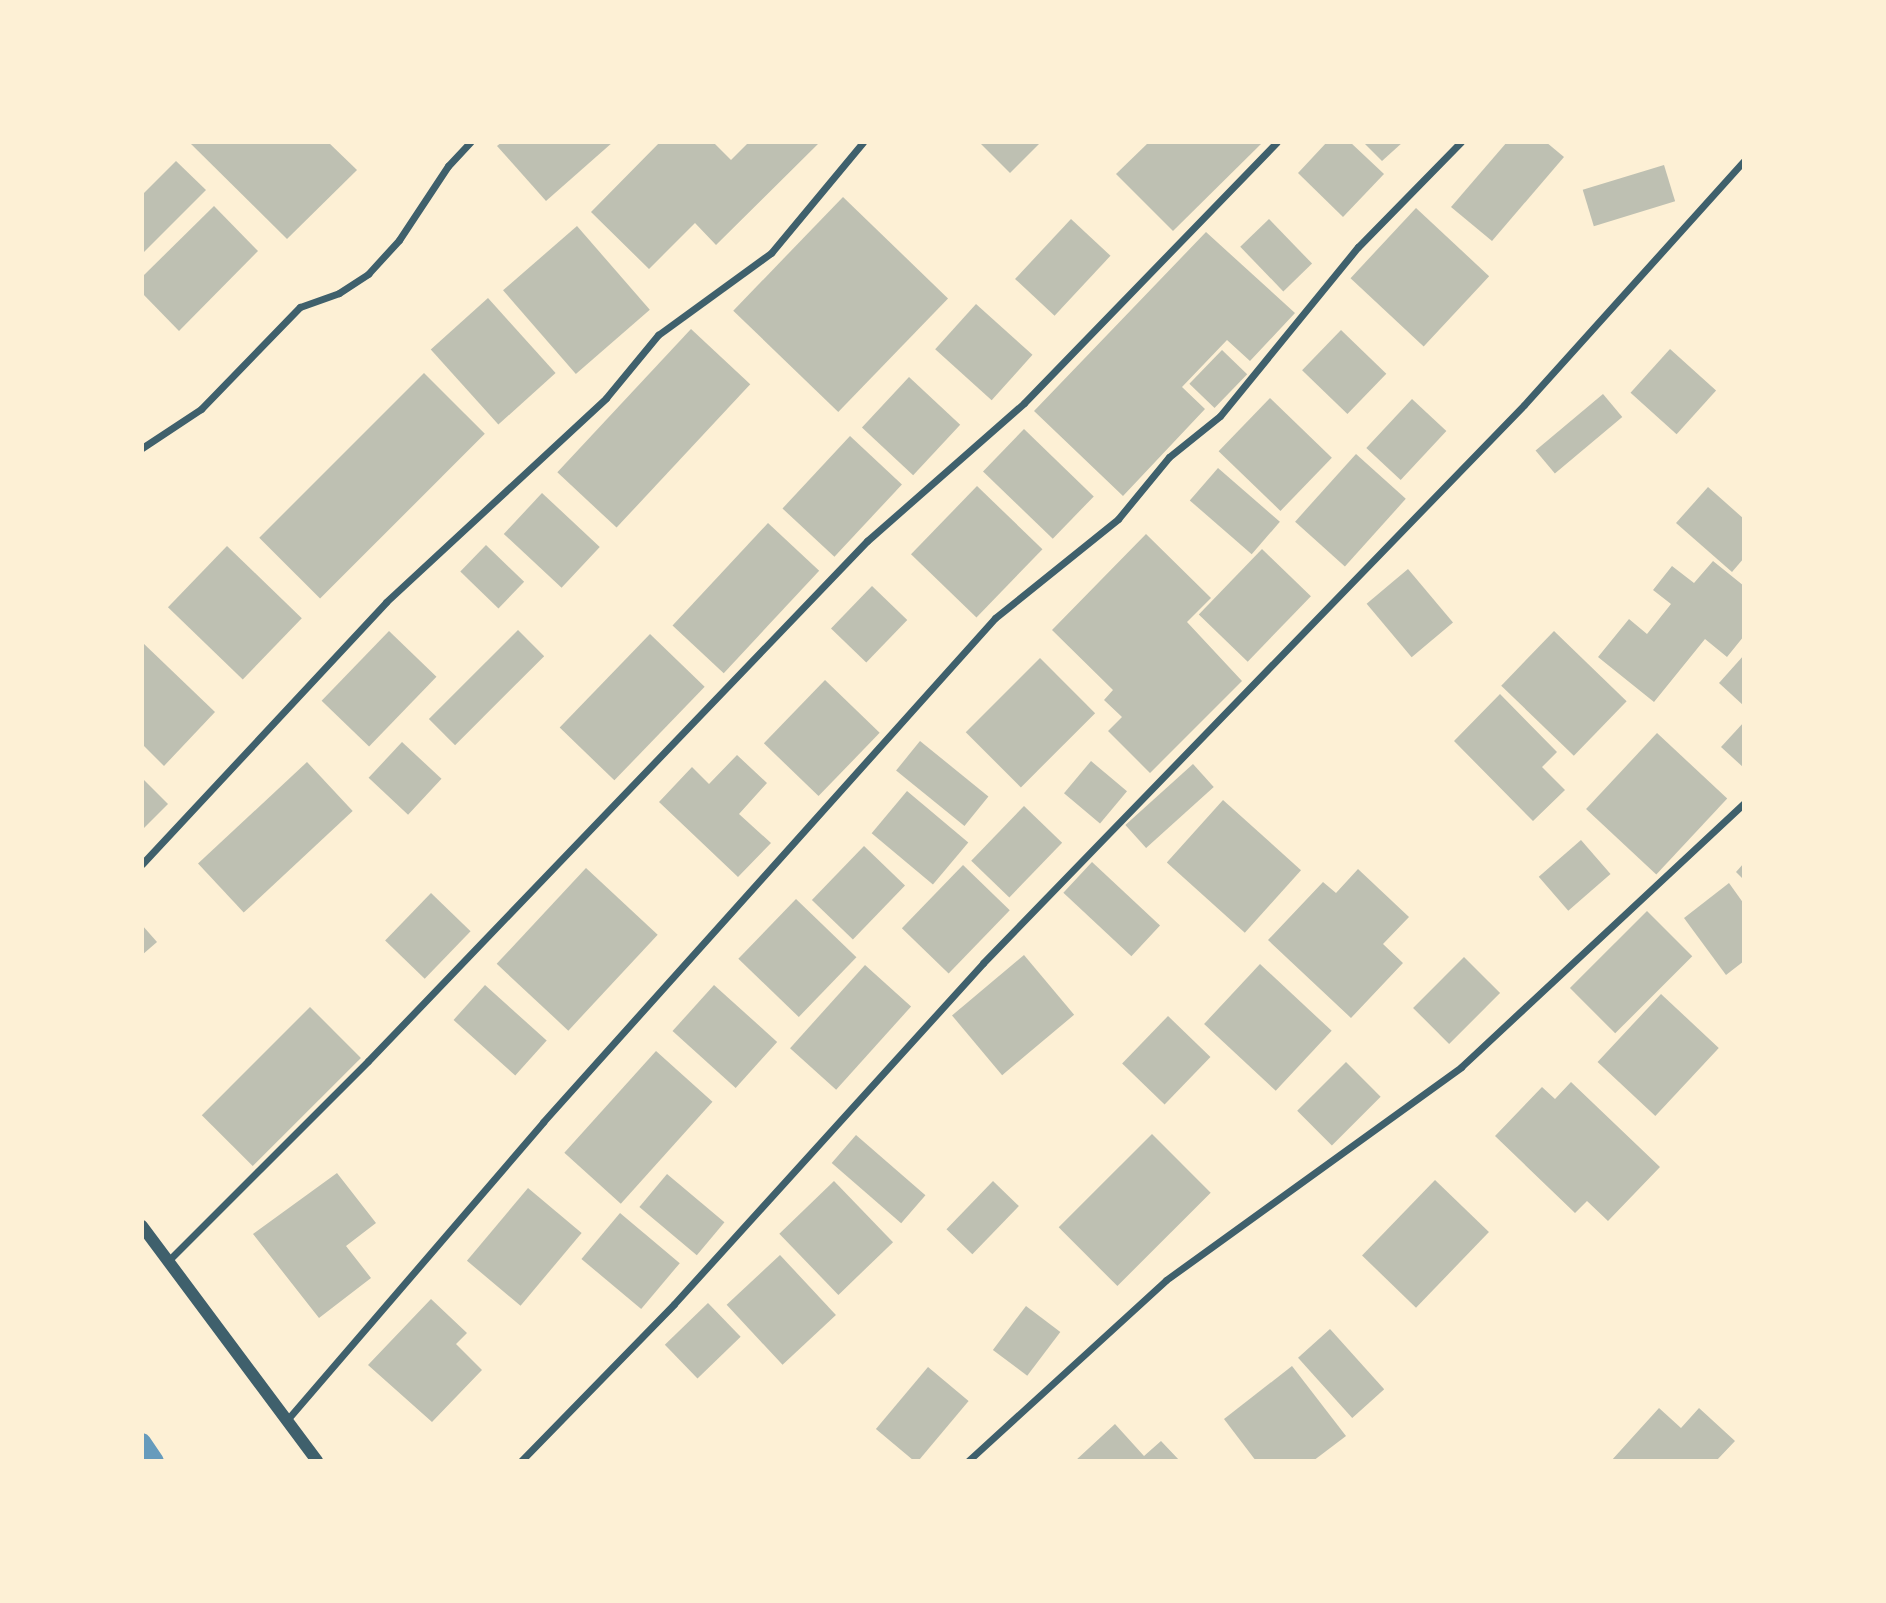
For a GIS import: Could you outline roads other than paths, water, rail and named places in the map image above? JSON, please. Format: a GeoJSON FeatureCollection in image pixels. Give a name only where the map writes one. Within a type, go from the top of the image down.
{"type":"FeatureCollection","features":[{"type":"Feature","properties":{"kind":"street"},"geometry":{"type":"LineString","coordinates":[[142,448],[201,410],[300,307],[340,293],[368,274],[399,240],[448,166],[470,142]]}},
{"type":"Feature","properties":{"kind":"street"},"geometry":{"type":"LineString","coordinates":[[142,864],[386,602],[606,398],[658,335],[771,253],[863,142]]}},
{"type":"Feature","properties":{"kind":"street"},"geometry":{"type":"LineString","coordinates":[[167,1262],[368,1061],[867,541],[1024,403],[1277,142]]}},
{"type":"Feature","properties":{"kind":"street"},"geometry":{"type":"LineString","coordinates":[[287,1420],[543,1122],[758,888],[995,618],[1118,519],[1169,457],[1220,416],[1358,247],[1461,142]]}},
{"type":"Feature","properties":{"kind":"street"},"geometry":{"type":"LineString","coordinates":[[521,1461],[674,1304],[983,963],[1524,405],[1744,161]]}},
{"type":"Feature","properties":{"kind":"street"},"geometry":{"type":"LineString","coordinates":[[968,1461],[1166,1280],[1461,1067],[1744,803]]}},
{"type":"Feature","properties":{"kind":"street"},"geometry":{"type":"LineString","coordinates":[[142,1226],[317,1461]]}},
{"type":"Feature","properties":{"kind":"waterway"},"geometry":{"type":"LineString","coordinates":[[142,1442],[155,1461]]}}]}
